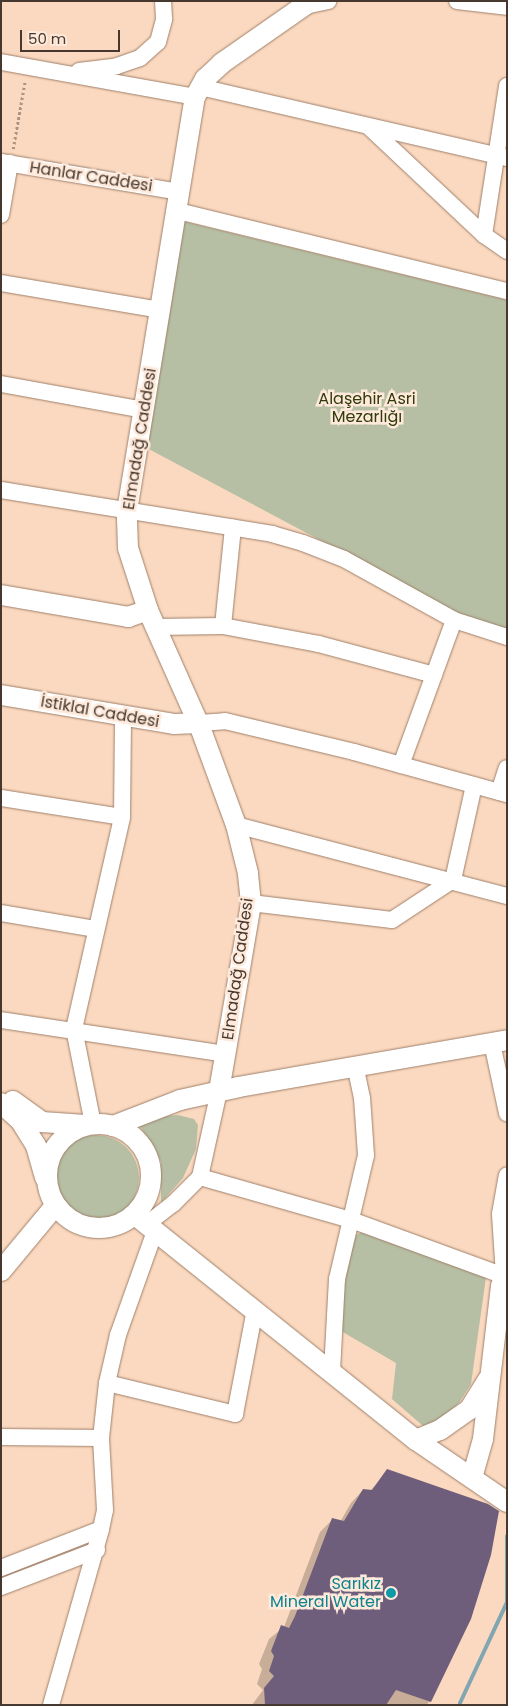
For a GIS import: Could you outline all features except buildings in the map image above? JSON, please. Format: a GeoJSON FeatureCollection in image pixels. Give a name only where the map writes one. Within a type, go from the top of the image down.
{"type":"FeatureCollection","features":[{"type":"Feature","properties":{"kind":"street"},"geometry":{"type":"LineString","coordinates":[[62,73],[117,66],[140,58],[158,42],[164,18],[163,1]]}},
{"type":"Feature","properties":{"kind":"street"},"geometry":{"type":"LineString","coordinates":[[198,92],[222,64],[308,4],[328,1]]}},
{"type":"Feature","properties":{"kind":"street"},"geometry":{"type":"LineString","coordinates":[[457,1],[507,7]]}},
{"type":"Feature","properties":{"kind":"street"},"geometry":{"type":"LineString","coordinates":[[1,62],[62,73],[198,92],[367,126],[502,157]]}},
{"type":"Feature","properties":{"kind":"street"},"geometry":{"type":"LineString","coordinates":[[484,235],[502,157],[507,86]]}},
{"type":"Feature","properties":{"kind":"street","name":"Elmadağ Caddesi"},"geometry":{"type":"LineString","coordinates":[[198,92],[127,511],[128,548],[152,618],[199,723],[236,826],[251,903],[219,1091]]}},
{"type":"Feature","properties":{"kind":"street"},"geometry":{"type":"LineString","coordinates":[[367,126],[484,235],[507,251]]}},
{"type":"Feature","properties":{"kind":"street"},"geometry":{"type":"LineString","coordinates":[[1,215],[6,163]]}},
{"type":"Feature","properties":{"kind":"street","name":"Hanlar Caddesi"},"geometry":{"type":"LineString","coordinates":[[6,163],[180,201],[507,291]]}},
{"type":"Feature","properties":{"kind":"street"},"geometry":{"type":"LineString","coordinates":[[1,283],[161,310]]}},
{"type":"Feature","properties":{"kind":"street"},"geometry":{"type":"LineString","coordinates":[[1,384],[144,410]]}},
{"type":"Feature","properties":{"kind":"street"},"geometry":{"type":"LineString","coordinates":[[1,490],[272,534],[335,556],[454,620],[507,637]]}},
{"type":"Feature","properties":{"kind":"street"},"geometry":{"type":"LineString","coordinates":[[223,626],[234,528]]}},
{"type":"Feature","properties":{"kind":"street"},"geometry":{"type":"LineString","coordinates":[[1,595],[128,618],[152,618],[223,626],[319,644],[434,675]]}},
{"type":"Feature","properties":{"kind":"street"},"geometry":{"type":"LineString","coordinates":[[401,764],[454,620]]}},
{"type":"Feature","properties":{"kind":"street","name":"İstiklal Caddesi"},"geometry":{"type":"LineString","coordinates":[[1,695],[174,724],[199,723]]}},
{"type":"Feature","properties":{"kind":"street"},"geometry":{"type":"LineString","coordinates":[[91,1125],[74,1029],[122,817],[124,716]]}},
{"type":"Feature","properties":{"kind":"street"},"geometry":{"type":"LineString","coordinates":[[199,723],[225,721],[401,764],[503,793],[507,768]]}},
{"type":"Feature","properties":{"kind":"street"},"geometry":{"type":"LineString","coordinates":[[251,903],[392,920],[453,880],[474,785]]}},
{"type":"Feature","properties":{"kind":"street"},"geometry":{"type":"LineString","coordinates":[[1,798],[122,817]]}},
{"type":"Feature","properties":{"kind":"street"},"geometry":{"type":"LineString","coordinates":[[236,826],[453,880],[507,896]]}},
{"type":"Feature","properties":{"kind":"street"},"geometry":{"type":"LineString","coordinates":[[1,913],[96,929]]}},
{"type":"Feature","properties":{"kind":"street"},"geometry":{"type":"LineString","coordinates":[[1,1020],[74,1029],[225,1054]]}},
{"type":"Feature","properties":{"kind":"street"},"geometry":{"type":"LineString","coordinates":[[10,1118],[42,1122],[113,1126],[180,1100],[219,1091],[499,1041],[507,1113]]}},
{"type":"Feature","properties":{"kind":"street"},"geometry":{"type":"LineString","coordinates":[[332,1371],[337,1279],[366,1155],[363,1107],[355,1066]]}},
{"type":"Feature","properties":{"kind":"street"},"geometry":{"type":"LineString","coordinates":[[1,1090],[42,1122]]}},
{"type":"Feature","properties":{"kind":"street"},"geometry":{"type":"LineString","coordinates":[[1,1103],[10,1118],[36,1146],[52,1199],[68,1219],[93,1228],[146,1223],[173,1204],[200,1176],[208,1152],[219,1091]]}},
{"type":"Feature","properties":{"kind":"street"},"geometry":{"type":"LineString","coordinates":[[1,1271],[52,1199],[47,1175],[50,1158],[59,1142],[73,1131],[91,1125]]}},
{"type":"Feature","properties":{"kind":"street"},"geometry":{"type":"LineString","coordinates":[[51,1705],[97,1550],[105,1510],[101,1438],[107,1383],[146,1223],[151,1187],[152,1172],[140,1142],[113,1126]]}},
{"type":"Feature","properties":{"kind":"street"},"geometry":{"type":"LineString","coordinates":[[200,1176],[351,1220],[506,1274]]}},
{"type":"Feature","properties":{"kind":"street"},"geometry":{"type":"LineString","coordinates":[[472,1478],[483,1439],[489,1377],[506,1274],[500,1214],[507,1176]]}},
{"type":"Feature","properties":{"kind":"street"},"geometry":{"type":"LineString","coordinates":[[146,1223],[416,1440],[502,1499]]}},
{"type":"Feature","properties":{"kind":"street"},"geometry":{"type":"LineString","coordinates":[[107,1383],[235,1414],[255,1309]]}},
{"type":"Feature","properties":{"kind":"street"},"geometry":{"type":"LineString","coordinates":[[416,1440],[440,1430],[469,1410],[489,1377]]}},
{"type":"Feature","properties":{"kind":"street"},"geometry":{"type":"LineString","coordinates":[[1,1437],[101,1438]]}},
{"type":"Feature","properties":{"kind":"street"},"geometry":{"type":"LineString","coordinates":[[1,1568],[101,1529]]}},
{"type":"Feature","properties":{"kind":"street"},"geometry":{"type":"LineString","coordinates":[[1,1587],[97,1550]]}},
{"type":"Feature","properties":{"kind":"path"},"geometry":{"type":"LineString","coordinates":[[6,163],[28,67]]}},
{"type":"Feature","properties":{"kind":"green space","name":"Alaşehir Asri Mezarlığı"},"geometry":{"type":"Polygon","coordinates":[[[182,221],[507,300],[507,629],[459,614],[143,446],[182,221]]]}},
{"type":"Feature","properties":{"kind":"green space"},"geometry":{"type":"Polygon","coordinates":[[[178,1115],[194,1119],[198,1125],[196,1149],[183,1178],[161,1203],[161,1162],[140,1126],[164,1116],[178,1115]]]}},
{"type":"Feature","properties":{"kind":"green space"},"geometry":{"type":"Polygon","coordinates":[[[88,1135],[104,1135],[113,1138],[127,1147],[136,1161],[139,1178],[136,1195],[127,1209],[113,1218],[104,1221],[88,1221],[72,1214],[60,1202],[53,1186],[53,1170],[60,1154],[72,1142],[88,1135]]]}},
{"type":"Feature","properties":{"kind":"green space"},"geometry":{"type":"Polygon","coordinates":[[[362,1232],[486,1277],[471,1384],[459,1403],[438,1421],[423,1426],[392,1399],[396,1363],[341,1331],[348,1248],[353,1236],[362,1232]]]}},
{"type":"Feature","properties":{"kind":"waterway"},"geometry":{"type":"LineString","coordinates":[[460,1703],[507,1602],[507,1536]]}},
{"type":"Feature","properties":{"kind":"place","name":"Sarıkız Mineral Water"},"geometry":{"type":"Point","coordinates":[391,1593]}}]}
